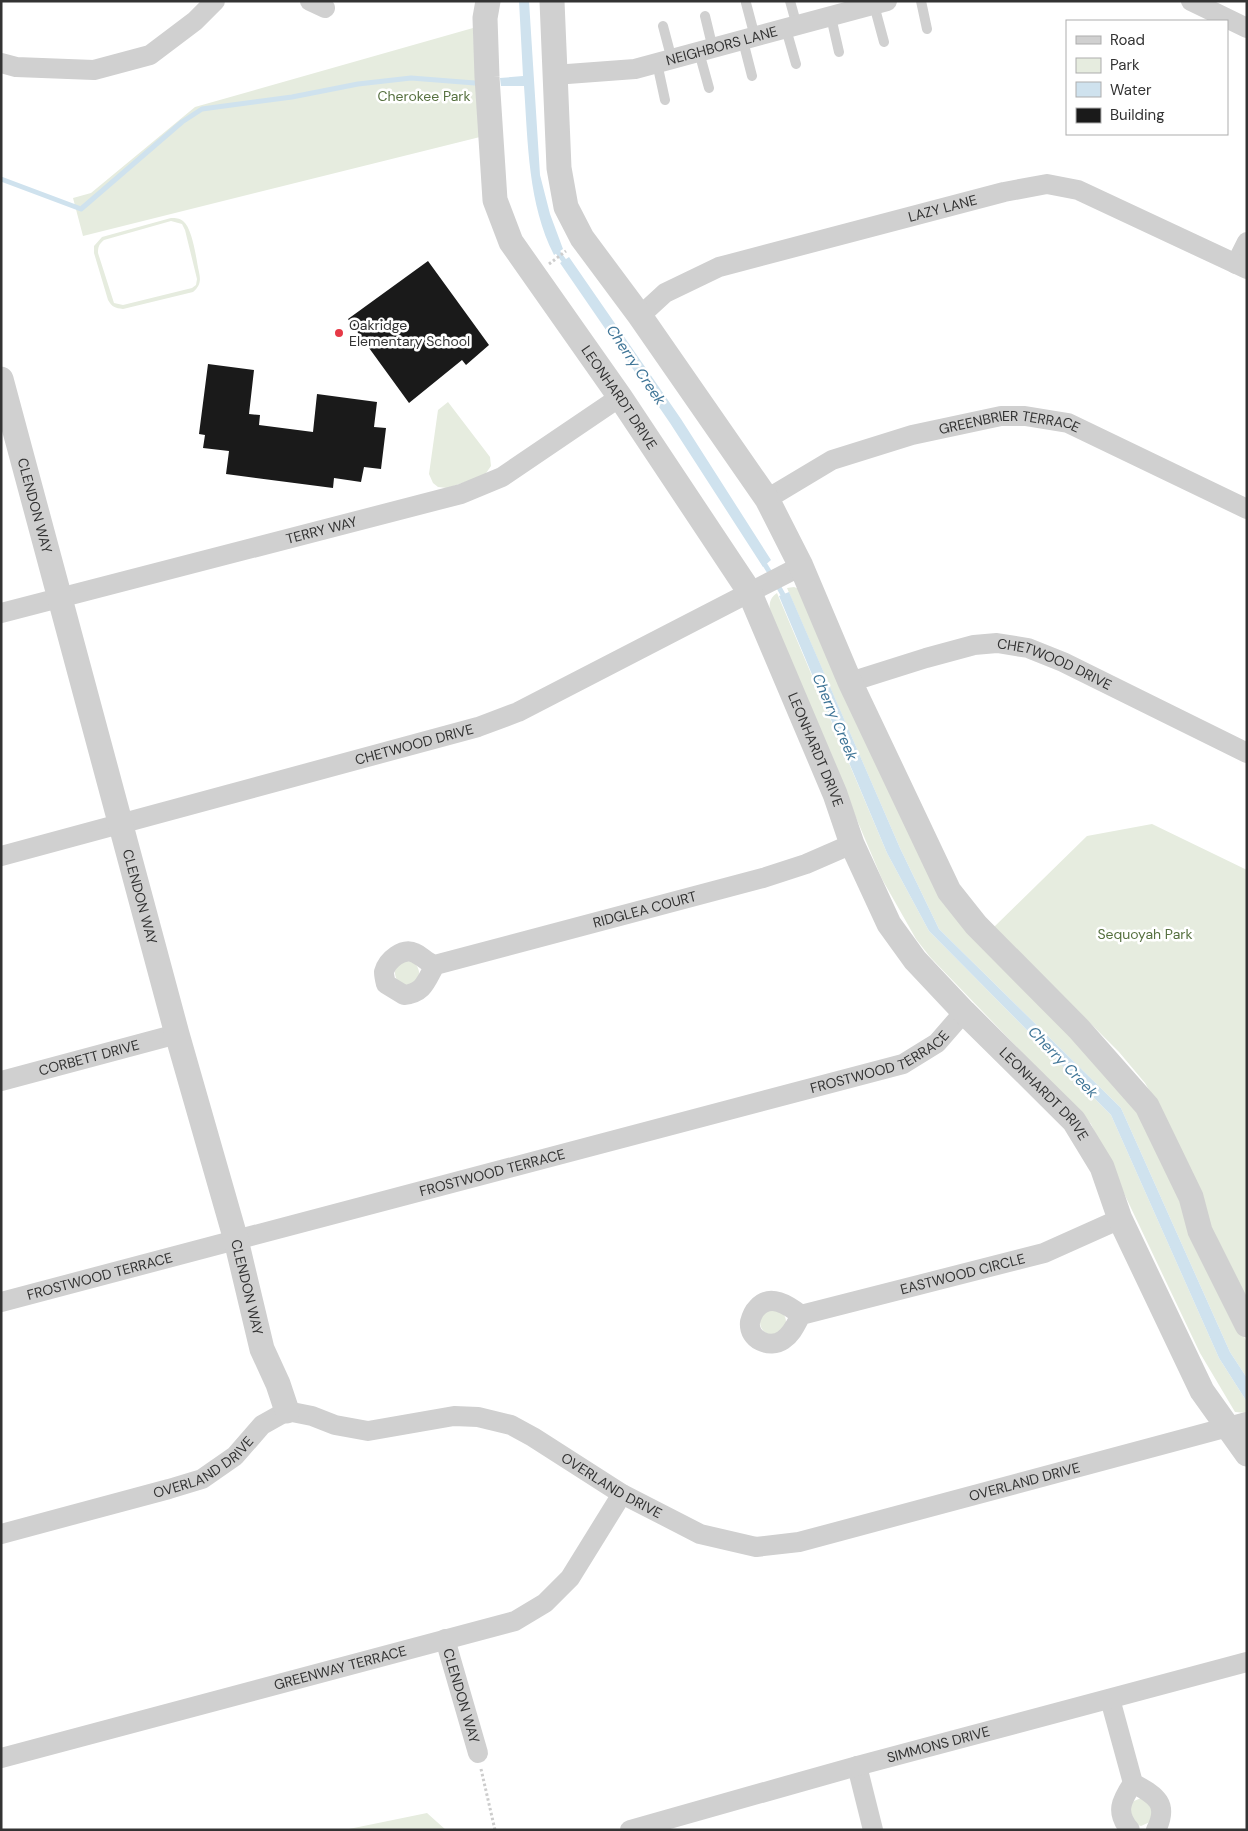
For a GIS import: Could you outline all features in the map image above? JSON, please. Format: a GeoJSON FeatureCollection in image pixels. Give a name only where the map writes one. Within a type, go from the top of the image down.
{"type":"FeatureCollection","features":[{"type":"Feature","properties":{"kind":"street"},"geometry":{"type":"LineString","coordinates":[[1,63],[16,67],[94,70],[150,55],[195,21],[215,1]]}},
{"type":"Feature","properties":{"kind":"street","name":"LEONHARDT DRIVE"},"geometry":{"type":"LineString","coordinates":[[488,1],[485,18],[487,82],[495,200],[511,242],[757,587],[852,844],[889,924],[915,960],[964,1012],[1074,1121],[1102,1167],[1120,1219],[1202,1391],[1238,1425],[1247,1454]]}},
{"type":"Feature","properties":{"kind":"street"},"geometry":{"type":"LineString","coordinates":[[552,1],[559,168],[566,208],[582,238],[640,316],[767,499],[793,570],[850,682],[949,891],[976,925],[1078,1029],[1147,1106],[1190,1197],[1200,1231],[1247,1325]]}},
{"type":"Feature","properties":{"kind":"street"},"geometry":{"type":"LineString","coordinates":[[1191,1],[1247,28]]}},
{"type":"Feature","properties":{"kind":"street","name":"NEIGHBORS LANE"},"geometry":{"type":"LineString","coordinates":[[554,75],[634,69],[791,27],[835,11],[880,3]]}},
{"type":"Feature","properties":{"kind":"street","name":"LAZY LANE"},"geometry":{"type":"LineString","coordinates":[[640,316],[665,293],[719,267],[1004,192],[1047,184],[1078,190],[1241,266]]}},
{"type":"Feature","properties":{"kind":"street"},"geometry":{"type":"LineString","coordinates":[[1241,266],[1247,242]]}},
{"type":"Feature","properties":{"kind":"street","name":"CLENDON WAY"},"geometry":{"type":"LineString","coordinates":[[1,379],[177,1034],[236,1240],[262,1349],[278,1384],[287,1411]]}},
{"type":"Feature","properties":{"kind":"street","name":"TERRY WAY"},"geometry":{"type":"LineString","coordinates":[[1,613],[462,494],[502,477],[620,397]]}},
{"type":"Feature","properties":{"kind":"street","name":"GREENBRIER TERRACE"},"geometry":{"type":"LineString","coordinates":[[767,499],[832,460],[841,457],[912,435],[1001,416],[1025,416],[1068,424],[1247,509]]}},
{"type":"Feature","properties":{"kind":"street","name":"CHETWOOD DRIVE"},"geometry":{"type":"LineString","coordinates":[[1,856],[478,727],[518,712],[793,570]]}},
{"type":"Feature","properties":{"kind":"street","name":"CHETWOOD DRIVE"},"geometry":{"type":"LineString","coordinates":[[850,682],[926,658],[974,645],[997,642],[1028,648],[1063,662],[1247,753]]}},
{"type":"Feature","properties":{"kind":"street","name":"RIDGLEA COURT"},"geometry":{"type":"LineString","coordinates":[[434,965],[763,878],[806,864],[852,844]]}},
{"type":"Feature","properties":{"kind":"street","name":"FROSTWOOD TERRACE"},"geometry":{"type":"LineString","coordinates":[[1,1302],[903,1064],[937,1043],[964,1012]]}},
{"type":"Feature","properties":{"kind":"street","name":"CORBETT DRIVE"},"geometry":{"type":"LineString","coordinates":[[1,1081],[177,1034]]}},
{"type":"Feature","properties":{"kind":"street","name":"EASTWOOD CIRCLE"},"geometry":{"type":"LineString","coordinates":[[801,1315],[1044,1253],[1120,1219]]}},
{"type":"Feature","properties":{"kind":"street","name":"OVERLAND DRIVE"},"geometry":{"type":"LineString","coordinates":[[1,1534],[202,1479],[235,1456],[262,1425],[287,1411],[312,1416],[335,1425],[368,1431],[454,1416],[478,1417],[511,1425],[622,1494],[700,1534],[756,1547],[799,1542],[1238,1425]]}},
{"type":"Feature","properties":{"kind":"street","name":"GREENWAY TERRACE"},"geometry":{"type":"LineString","coordinates":[[1,1758],[514,1621],[545,1603],[570,1578],[622,1494]]}},
{"type":"Feature","properties":{"kind":"street","name":"CLENDON WAY"},"geometry":{"type":"LineString","coordinates":[[445,1639],[478,1753]]}},
{"type":"Feature","properties":{"kind":"street","name":"SIMMONS DRIVE"},"geometry":{"type":"LineString","coordinates":[[630,1830],[857,1766],[1247,1662]]}},
{"type":"Feature","properties":{"kind":"street"},"geometry":{"type":"LineString","coordinates":[[1110,1699],[1133,1783],[1154,1794],[1158,1801],[1161,1811],[1160,1821],[1156,1830]]}},
{"type":"Feature","properties":{"kind":"street"},"geometry":{"type":"LineString","coordinates":[[857,1766],[873,1830]]}},
{"type":"Feature","properties":{"kind":"street"},"geometry":{"type":"LineString","coordinates":[[1130,1830],[1123,1821],[1121,1809],[1124,1796],[1133,1783]]}},
{"type":"Feature","properties":{"kind":"lane"},"geometry":{"type":"LineString","coordinates":[[790,1],[796,64]]}},
{"type":"Feature","properties":{"kind":"lane"},"geometry":{"type":"LineString","coordinates":[[921,1],[927,29]]}},
{"type":"Feature","properties":{"kind":"lane"},"geometry":{"type":"LineString","coordinates":[[746,3],[752,76]]}},
{"type":"Feature","properties":{"kind":"lane"},"geometry":{"type":"LineString","coordinates":[[880,3],[884,42]]}},
{"type":"Feature","properties":{"kind":"lane"},"geometry":{"type":"LineString","coordinates":[[835,11],[839,52]]}},
{"type":"Feature","properties":{"kind":"lane"},"geometry":{"type":"LineString","coordinates":[[705,16],[709,88]]}},
{"type":"Feature","properties":{"kind":"lane"},"geometry":{"type":"LineString","coordinates":[[663,26],[665,100]]}},
{"type":"Feature","properties":{"kind":"path"},"geometry":{"type":"LineString","coordinates":[[534,275],[582,238]]}},
{"type":"Feature","properties":{"kind":"path"},"geometry":{"type":"LineString","coordinates":[[478,1753],[495,1830]]}},
{"type":"Feature","properties":{"kind":"green space","name":"Cherokee Park"},"geometry":{"type":"Polygon","coordinates":[[[473,28],[480,137],[83,236],[73,198],[91,193],[195,107],[473,28]]]}},
{"type":"Feature","properties":{"kind":"green space"},"geometry":{"type":"Polygon","coordinates":[[[171,218],[180,219],[186,225],[192,237],[200,275],[199,285],[193,292],[123,309],[114,307],[108,300],[94,253],[94,246],[102,237],[171,218]],[[171,221],[104,240],[101,243],[98,253],[114,303],[123,305],[192,288],[196,285],[197,279],[182,224],[171,221]]]}},
{"type":"Feature","properties":{"kind":"green space"},"geometry":{"type":"Polygon","coordinates":[[[448,402],[490,457],[491,466],[484,476],[447,488],[438,487],[433,483],[429,474],[438,410],[448,402]]]}},
{"type":"Feature","properties":{"kind":"green space"},"geometry":{"type":"Polygon","coordinates":[[[794,587],[799,589],[903,821],[1134,1103],[1247,1343],[1247,1378],[1230,1352],[1121,1108],[939,929],[900,848],[787,588],[794,587]]]}},
{"type":"Feature","properties":{"kind":"green space"},"geometry":{"type":"Polygon","coordinates":[[[777,593],[887,853],[929,931],[1111,1115],[1219,1358],[1247,1402],[1247,1413],[1235,1412],[1200,1353],[1091,1124],[930,957],[916,939],[882,879],[771,617],[770,604],[772,598],[777,593]]]}},
{"type":"Feature","properties":{"kind":"green space","name":"Sequoyah Park"},"geometry":{"type":"Polygon","coordinates":[[[1152,824],[1247,870],[1247,1302],[1210,1226],[1165,1117],[1145,1083],[1119,1052],[994,927],[1087,836],[1152,824]]]}},
{"type":"Feature","properties":{"kind":"green space"},"geometry":{"type":"Polygon","coordinates":[[[407,961],[416,964],[419,973],[416,982],[407,985],[398,982],[395,973],[398,964],[407,961]]]}},
{"type":"Feature","properties":{"kind":"green space"},"geometry":{"type":"Polygon","coordinates":[[[773,1309],[782,1313],[786,1322],[782,1331],[773,1335],[764,1331],[760,1322],[764,1313],[773,1309]]]}},
{"type":"Feature","properties":{"kind":"green space"},"geometry":{"type":"Polygon","coordinates":[[[1141,1798],[1153,1807],[1150,1822],[1141,1826],[1132,1823],[1129,1808],[1134,1801],[1141,1798]]]}},
{"type":"Feature","properties":{"kind":"green space"},"geometry":{"type":"Polygon","coordinates":[[[427,1813],[446,1830],[344,1830],[427,1813]]]}},
{"type":"Feature","properties":{"kind":"water"},"geometry":{"type":"Polygon","coordinates":[[[519,1],[529,1],[540,175],[550,214],[563,249],[554,255],[545,235],[534,194],[528,151],[524,86],[501,86],[500,78],[523,76],[519,1]]]}},
{"type":"Feature","properties":{"kind":"water"},"geometry":{"type":"Polygon","coordinates":[[[569,257],[681,419],[771,560],[763,567],[670,423],[560,263],[569,257]]]}},
{"type":"Feature","properties":{"kind":"water"},"geometry":{"type":"Polygon","coordinates":[[[789,592],[900,848],[939,929],[1121,1108],[1230,1352],[1247,1378],[1247,1402],[1219,1358],[1111,1115],[929,931],[887,853],[779,596],[789,592]]]}},
{"type":"Feature","properties":{"kind":"building"},"geometry":{"type":"Polygon","coordinates":[[[428,261],[489,345],[466,365],[462,360],[409,403],[348,319],[428,261]]]}},
{"type":"Feature","properties":{"kind":"building"},"geometry":{"type":"Polygon","coordinates":[[[208,364],[254,370],[249,414],[260,415],[259,425],[313,432],[317,394],[377,402],[374,427],[386,428],[381,469],[364,467],[361,482],[334,478],[333,488],[226,474],[229,451],[203,448],[205,435],[199,434],[208,364]]]}},
{"type":"Feature","properties":{"kind":"waterway"},"geometry":{"type":"LineString","coordinates":[[1,179],[81,209],[182,122],[202,109],[292,97],[358,84],[411,78],[475,83]]}},
{"type":"Feature","properties":{"kind":"waterway","name":"Cherry Creek"},"geometry":{"type":"LineString","coordinates":[[555,248],[567,265]]}},
{"type":"Feature","properties":{"kind":"waterway","name":"Cherry Creek"},"geometry":{"type":"LineString","coordinates":[[762,560],[772,576]]}},
{"type":"Feature","properties":{"kind":"waterway","name":"Cherry Creek"},"geometry":{"type":"LineString","coordinates":[[777,584],[786,600]]}},
{"type":"Feature","properties":{"kind":"place","name":"Oakridge Elementary School"},"geometry":{"type":"Point","coordinates":[339,333]}}]}
